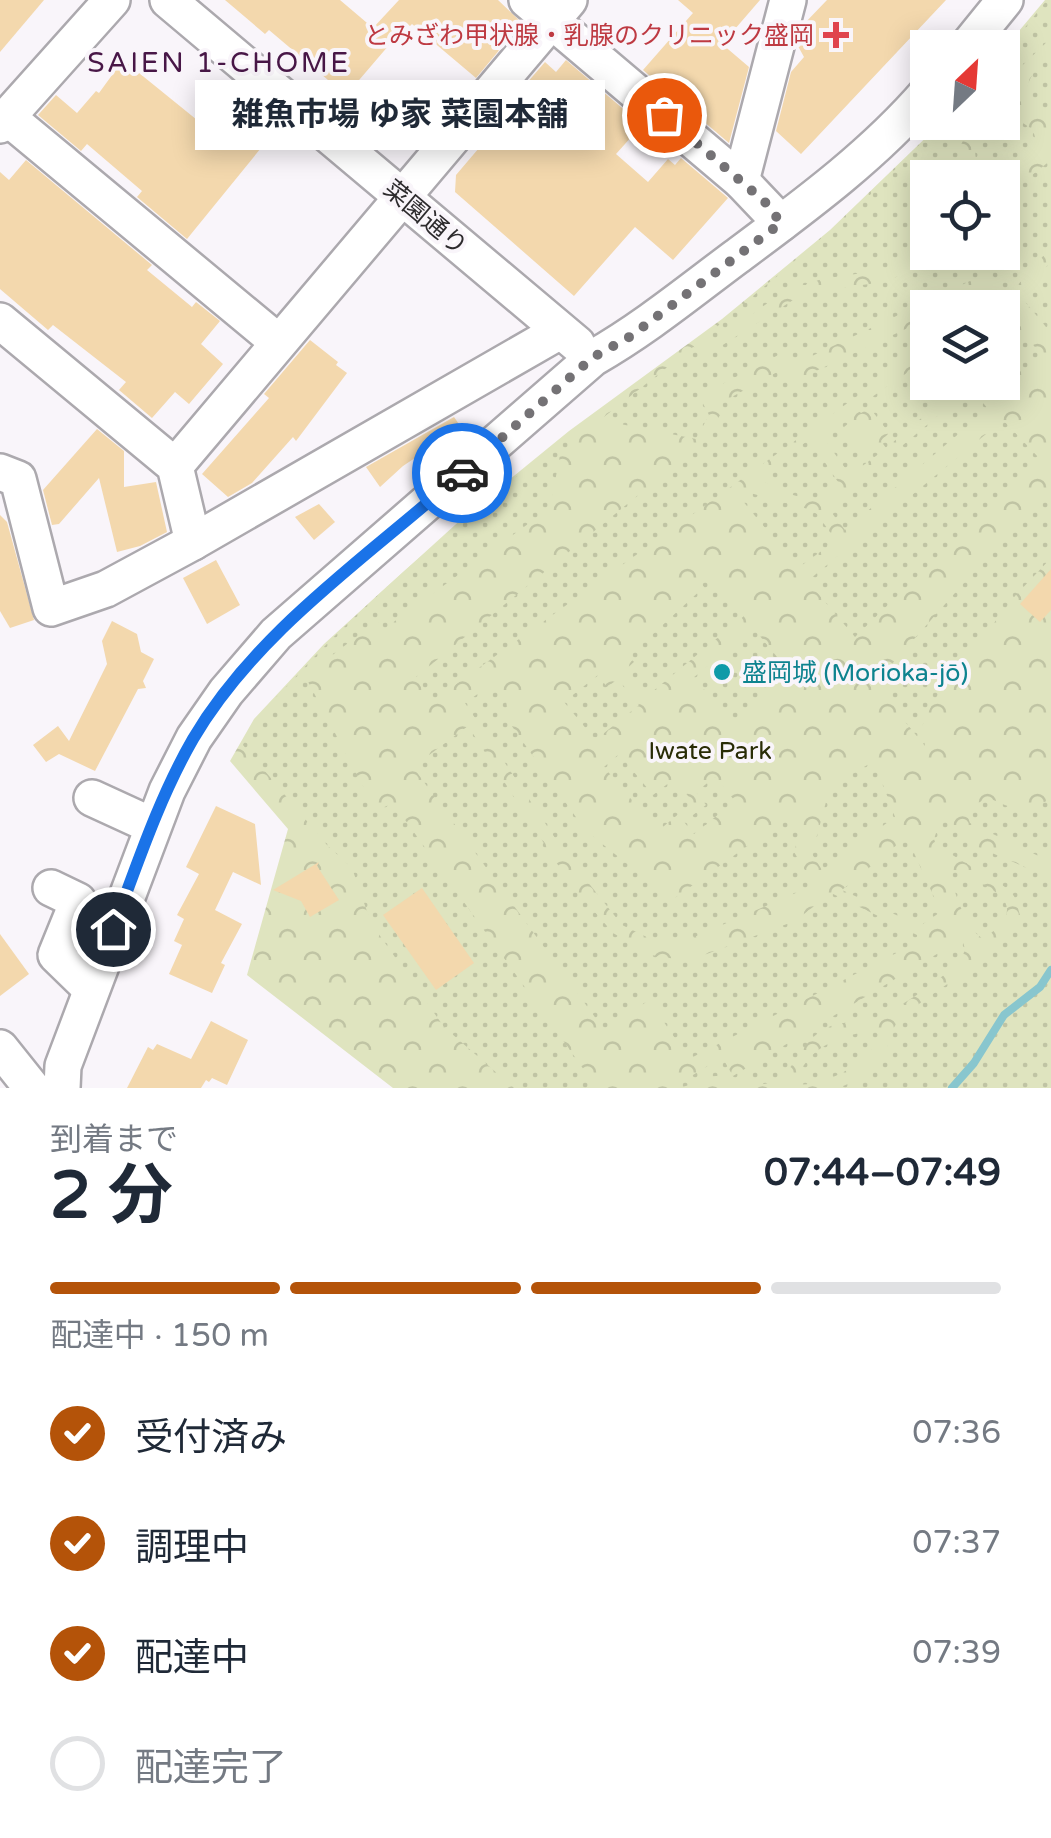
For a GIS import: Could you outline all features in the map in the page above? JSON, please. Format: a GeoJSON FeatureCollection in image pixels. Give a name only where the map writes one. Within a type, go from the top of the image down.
{"type":"FeatureCollection","features":[{"type":"Feature","properties":{"kind":"street"},"geometry":{"type":"LineString","coordinates":[[112,0],[3,121],[278,342]]}},
{"type":"Feature","properties":{"kind":"street","name":"菜園通り"},"geometry":{"type":"LineString","coordinates":[[168,0],[592,358]]}},
{"type":"Feature","properties":{"kind":"street"},"geometry":{"type":"LineString","coordinates":[[741,181],[788,0]]}},
{"type":"Feature","properties":{"kind":"street"},"geometry":{"type":"LineString","coordinates":[[981,30],[1005,0]]}},
{"type":"Feature","properties":{"kind":"street"},"geometry":{"type":"LineString","coordinates":[[175,466],[402,196],[549,7],[741,181],[781,223]]}},
{"type":"Feature","properties":{"kind":"street"},"geometry":{"type":"LineString","coordinates":[[0,1048],[38,1088],[63,1066],[153,826],[194,738],[250,662],[276,634],[592,358],[631,336],[781,223],[910,113]]}},
{"type":"Feature","properties":{"kind":"street"},"geometry":{"type":"LineString","coordinates":[[0,321],[175,466],[193,542]]}},
{"type":"Feature","properties":{"kind":"street"},"geometry":{"type":"LineString","coordinates":[[0,472],[18,479],[51,608],[106,589],[193,542],[560,330]]}},
{"type":"Feature","properties":{"kind":"street"},"geometry":{"type":"LineString","coordinates":[[92,798],[153,826]]}},
{"type":"Feature","properties":{"kind":"street"},"geometry":{"type":"LineString","coordinates":[[51,888],[78,900],[56,955],[91,989]]}},
{"type":"Feature","properties":{"kind":"green space","name":"Iwate Park"},"geometry":{"type":"Polygon","coordinates":[[[1045,0],[1051,0],[1051,1088],[393,1088],[247,975],[288,829],[230,761],[254,719],[324,644],[466,515],[569,431],[722,319],[830,230],[923,140],[1020,140],[1020,30],[1045,0]]]}},
{"type":"Feature","properties":{"kind":"green space"},"geometry":{"type":"Polygon","coordinates":[[[1051,0],[1051,38],[1020,68],[1020,34],[1051,0]]]}},
{"type":"Feature","properties":{"kind":"green space"},"geometry":{"type":"Polygon","coordinates":[[[1051,62],[1051,111],[1043,116],[1030,108],[1027,88],[1035,71],[1051,62]]]}},
{"type":"Feature","properties":{"kind":"green space"},"geometry":{"type":"Polygon","coordinates":[[[1020,121],[1033,130],[1036,141],[1020,165],[1020,160],[977,160],[977,142],[1020,140],[1020,121]]]}},
{"type":"Feature","properties":{"kind":"green space"},"geometry":{"type":"Polygon","coordinates":[[[924,140],[963,140],[962,160],[910,160],[910,258],[896,268],[800,286],[775,298],[715,340],[706,336],[857,208],[924,140]]]}},
{"type":"Feature","properties":{"kind":"green space"},"geometry":{"type":"Polygon","coordinates":[[[1051,160],[1051,247],[1013,290],[1006,290],[989,272],[951,290],[910,290],[910,309],[793,365],[784,352],[699,396],[709,415],[696,439],[600,420],[693,347],[715,350],[804,293],[884,282],[913,270],[1020,270],[1020,185],[1051,160]]]}},
{"type":"Feature","properties":{"kind":"green space"},"geometry":{"type":"Polygon","coordinates":[[[1051,261],[1051,333],[1022,298],[1051,261]]]}},
{"type":"Feature","properties":{"kind":"green space"},"geometry":{"type":"Polygon","coordinates":[[[910,327],[910,358],[430,703],[416,677],[703,442],[722,412],[719,404],[779,371],[788,384],[910,327]]]}},
{"type":"Feature","properties":{"kind":"green space"},"geometry":{"type":"Polygon","coordinates":[[[1020,330],[1043,356],[1029,370],[1023,370],[1020,330]]]}},
{"type":"Feature","properties":{"kind":"green space"},"geometry":{"type":"Polygon","coordinates":[[[910,371],[910,400],[943,400],[886,448],[881,441],[889,433],[870,408],[861,413],[856,408],[910,371]]]}},
{"type":"Feature","properties":{"kind":"green space"},"geometry":{"type":"Polygon","coordinates":[[[957,400],[981,400],[988,409],[845,530],[828,508],[957,400]]]}},
{"type":"Feature","properties":{"kind":"green space"},"geometry":{"type":"Polygon","coordinates":[[[849,413],[854,419],[844,427],[863,453],[874,445],[880,453],[850,475],[820,433],[849,413]]]}},
{"type":"Feature","properties":{"kind":"green space"},"geometry":{"type":"Polygon","coordinates":[[[1003,420],[1039,458],[855,637],[809,583],[810,579],[1003,420]]]}},
{"type":"Feature","properties":{"kind":"green space"},"geometry":{"type":"Polygon","coordinates":[[[570,434],[576,440],[573,450],[562,451],[560,455],[550,508],[384,629],[377,621],[305,676],[376,811],[393,803],[597,1088],[514,1088],[444,1027],[371,923],[352,868],[327,845],[243,745],[262,712],[355,617],[460,523],[570,434]]]}},
{"type":"Feature","properties":{"kind":"green space"},"geometry":{"type":"Polygon","coordinates":[[[806,442],[812,443],[840,485],[819,502],[758,479],[759,474],[806,442]]]}},
{"type":"Feature","properties":{"kind":"green space"},"geometry":{"type":"Polygon","coordinates":[[[1051,485],[1051,558],[1015,596],[934,700],[922,726],[925,746],[891,699],[891,665],[1051,485]]]}},
{"type":"Feature","properties":{"kind":"green space"},"geometry":{"type":"Polygon","coordinates":[[[750,493],[817,514],[832,535],[827,547],[798,568],[742,500],[750,493]]]}},
{"type":"Feature","properties":{"kind":"green space"},"geometry":{"type":"Polygon","coordinates":[[[710,573],[744,616],[646,697],[624,671],[634,662],[629,656],[704,587],[699,581],[710,573]]]}},
{"type":"Feature","properties":{"kind":"green space"},"geometry":{"type":"Polygon","coordinates":[[[754,629],[792,675],[739,726],[693,678],[754,629]]]}},
{"type":"Feature","properties":{"kind":"green space"},"geometry":{"type":"Polygon","coordinates":[[[598,675],[607,687],[618,679],[639,705],[598,738],[564,702],[598,675]]]}},
{"type":"Feature","properties":{"kind":"green space"},"geometry":{"type":"Polygon","coordinates":[[[493,683],[505,693],[509,722],[585,830],[672,900],[785,819],[802,825],[794,852],[814,885],[683,942],[657,942],[622,925],[567,856],[465,703],[493,683]]]}},
{"type":"Feature","properties":{"kind":"green space"},"geometry":{"type":"Polygon","coordinates":[[[468,726],[569,882],[613,933],[651,955],[688,961],[795,921],[831,893],[917,935],[918,942],[689,1059],[649,1000],[605,1031],[413,767],[468,726]]]}},
{"type":"Feature","properties":{"kind":"green space"},"geometry":{"type":"Polygon","coordinates":[[[619,754],[653,795],[674,779],[693,802],[658,831],[604,767],[619,754]]]}},
{"type":"Feature","properties":{"kind":"green space"},"geometry":{"type":"Polygon","coordinates":[[[869,764],[876,766],[895,817],[822,870],[812,854],[830,787],[869,764]]]}},
{"type":"Feature","properties":{"kind":"green space"},"geometry":{"type":"Polygon","coordinates":[[[715,777],[735,801],[694,834],[684,822],[706,805],[696,792],[715,777]]]}},
{"type":"Feature","properties":{"kind":"green space"},"geometry":{"type":"Polygon","coordinates":[[[987,797],[1019,808],[1051,799],[1051,862],[970,823],[966,812],[987,797]]]}},
{"type":"Feature","properties":{"kind":"green space"},"geometry":{"type":"Polygon","coordinates":[[[948,819],[973,845],[1051,878],[1051,1088],[839,1088],[875,1065],[898,1022],[980,961],[1020,915],[1014,896],[1005,887],[936,845],[939,824],[948,819]]]}},
{"type":"Feature","properties":{"kind":"green space"},"geometry":{"type":"Polygon","coordinates":[[[904,839],[909,842],[939,908],[939,913],[920,926],[842,890],[904,839]]]}},
{"type":"Feature","properties":{"kind":"green space"},"geometry":{"type":"Polygon","coordinates":[[[953,870],[992,890],[1006,905],[1006,915],[999,926],[983,939],[962,910],[949,875],[953,870]]]}},
{"type":"Feature","properties":{"kind":"green space"},"geometry":{"type":"Polygon","coordinates":[[[962,939],[963,955],[937,980],[876,1018],[824,1029],[777,1080],[756,1084],[716,1076],[672,1088],[722,1057],[733,1076],[962,939]]]}},
{"type":"Feature","properties":{"kind":"green space"},"geometry":{"type":"Polygon","coordinates":[[[874,1031],[879,1035],[875,1045],[857,1063],[819,1082],[796,1084],[815,1052],[849,1035],[874,1031]]]}},
{"type":"Feature","properties":{"kind":"building"},"geometry":{"type":"Polygon","coordinates":[[[0,0],[44,0],[0,52],[0,0]]]}},
{"type":"Feature","properties":{"kind":"building"},"geometry":{"type":"Polygon","coordinates":[[[225,0],[340,0],[373,28],[399,0],[498,0],[522,23],[476,78],[412,24],[407,24],[342,100],[324,85],[328,80],[269,30],[265,34],[225,0]]]}},
{"type":"Feature","properties":{"kind":"building"},"geometry":{"type":"Polygon","coordinates":[[[678,0],[760,0],[722,44],[749,67],[729,143],[643,70],[693,13],[678,0]]]}},
{"type":"Feature","properties":{"kind":"building"},"geometry":{"type":"Polygon","coordinates":[[[827,0],[946,0],[918,30],[910,30],[910,38],[801,154],[776,131],[791,72],[804,57],[798,46],[803,25],[827,0]]]}},
{"type":"Feature","properties":{"kind":"building"},"geometry":{"type":"Polygon","coordinates":[[[123,60],[202,124],[228,93],[274,132],[187,239],[137,197],[142,191],[87,144],[81,151],[38,115],[56,95],[77,113],[96,91],[99,93],[123,60]]]}},
{"type":"Feature","properties":{"kind":"building"},"geometry":{"type":"Polygon","coordinates":[[[566,60],[642,125],[616,154],[648,182],[668,159],[675,165],[681,158],[728,198],[673,260],[635,227],[574,296],[455,192],[456,175],[530,88],[526,84],[545,62],[556,72],[566,60]]]}},
{"type":"Feature","properties":{"kind":"building"},"geometry":{"type":"Polygon","coordinates":[[[414,108],[434,127],[416,148],[389,138],[414,108]]]}},
{"type":"Feature","properties":{"kind":"building"},"geometry":{"type":"Polygon","coordinates":[[[26,160],[152,265],[147,270],[192,307],[196,302],[220,321],[201,344],[223,364],[189,404],[175,392],[152,418],[119,390],[126,382],[53,325],[48,330],[0,289],[0,172],[9,180],[26,160]]]}},
{"type":"Feature","properties":{"kind":"building"},"geometry":{"type":"Polygon","coordinates":[[[310,340],[347,373],[296,441],[293,437],[252,483],[228,497],[202,474],[269,398],[264,394],[310,340]]]}},
{"type":"Feature","properties":{"kind":"building"},"geometry":{"type":"Polygon","coordinates":[[[454,417],[461,427],[403,466],[380,487],[366,467],[454,417]]]}},
{"type":"Feature","properties":{"kind":"building"},"geometry":{"type":"Polygon","coordinates":[[[97,429],[124,451],[124,487],[156,482],[167,532],[140,546],[117,552],[99,478],[59,524],[52,525],[43,490],[97,429]]]}},
{"type":"Feature","properties":{"kind":"building"},"geometry":{"type":"Polygon","coordinates":[[[319,504],[335,522],[314,540],[295,517],[319,504]]]}},
{"type":"Feature","properties":{"kind":"building"},"geometry":{"type":"Polygon","coordinates":[[[0,515],[7,522],[34,620],[10,628],[0,611],[0,515]]]}},
{"type":"Feature","properties":{"kind":"building"},"geometry":{"type":"Polygon","coordinates":[[[216,560],[240,605],[207,624],[183,578],[216,560]]]}},
{"type":"Feature","properties":{"kind":"building"},"geometry":{"type":"Polygon","coordinates":[[[1051,569],[1051,610],[1040,622],[1020,604],[1051,569]]]}},
{"type":"Feature","properties":{"kind":"building"},"geometry":{"type":"Polygon","coordinates":[[[112,621],[137,634],[141,652],[154,659],[143,681],[146,688],[138,689],[95,771],[59,754],[46,762],[33,745],[58,726],[69,741],[107,664],[102,641],[112,621]]]}},
{"type":"Feature","properties":{"kind":"building"},"geometry":{"type":"Polygon","coordinates":[[[216,806],[255,824],[261,885],[233,872],[215,910],[242,924],[221,963],[225,965],[212,993],[169,974],[182,945],[174,941],[184,919],[177,915],[199,874],[186,867],[216,806]]]}},
{"type":"Feature","properties":{"kind":"building"},"geometry":{"type":"Polygon","coordinates":[[[319,862],[317,866],[339,900],[310,917],[301,901],[273,890],[319,862]]]}},
{"type":"Feature","properties":{"kind":"building"},"geometry":{"type":"Polygon","coordinates":[[[422,888],[474,963],[436,990],[383,915],[422,888]]]}},
{"type":"Feature","properties":{"kind":"building"},"geometry":{"type":"Polygon","coordinates":[[[0,934],[29,974],[0,996],[0,934]]]}},
{"type":"Feature","properties":{"kind":"building"},"geometry":{"type":"Polygon","coordinates":[[[211,1021],[248,1040],[227,1085],[212,1078],[201,1088],[127,1088],[148,1047],[153,1050],[157,1044],[191,1059],[211,1021]]]}},
{"type":"Feature","properties":{"kind":"waterway"},"geometry":{"type":"LineString","coordinates":[[952,1088],[974,1063],[1004,1015],[1040,987],[1051,970]]}},
{"type":"Feature","properties":{"kind":"way so far"},"geometry":{"type":"LineString","coordinates":[[462,473],[592,358],[631,336],[781,223],[765,202],[664,115]]}},
{"type":"Feature","properties":{"kind":"place","name":"とみざわ甲状腺・乳腺のクリニック盛岡"},"geometry":{"type":"Point","coordinates":[836,35]}},
{"type":"Feature","properties":{"kind":"place","name":"雑魚市場 ゆ家 菜園本舗"},"geometry":{"type":"Point","coordinates":[664,115]}},
{"type":"Feature","properties":{"kind":"place","name":"盛岡城 (Morioka-jō)"},"geometry":{"type":"Point","coordinates":[722,672]}},
{"type":"Feature","properties":{"kind":"district","name":"SAIEN 1-CHOME"},"geometry":{"type":"Point","coordinates":[219,62]}},
{"type":"Feature","properties":{"kind":"route"},"geometry":{"type":"LineString","coordinates":[[113,929],[166,790],[194,738],[226,692],[276,634],[462,473]]}}]}
